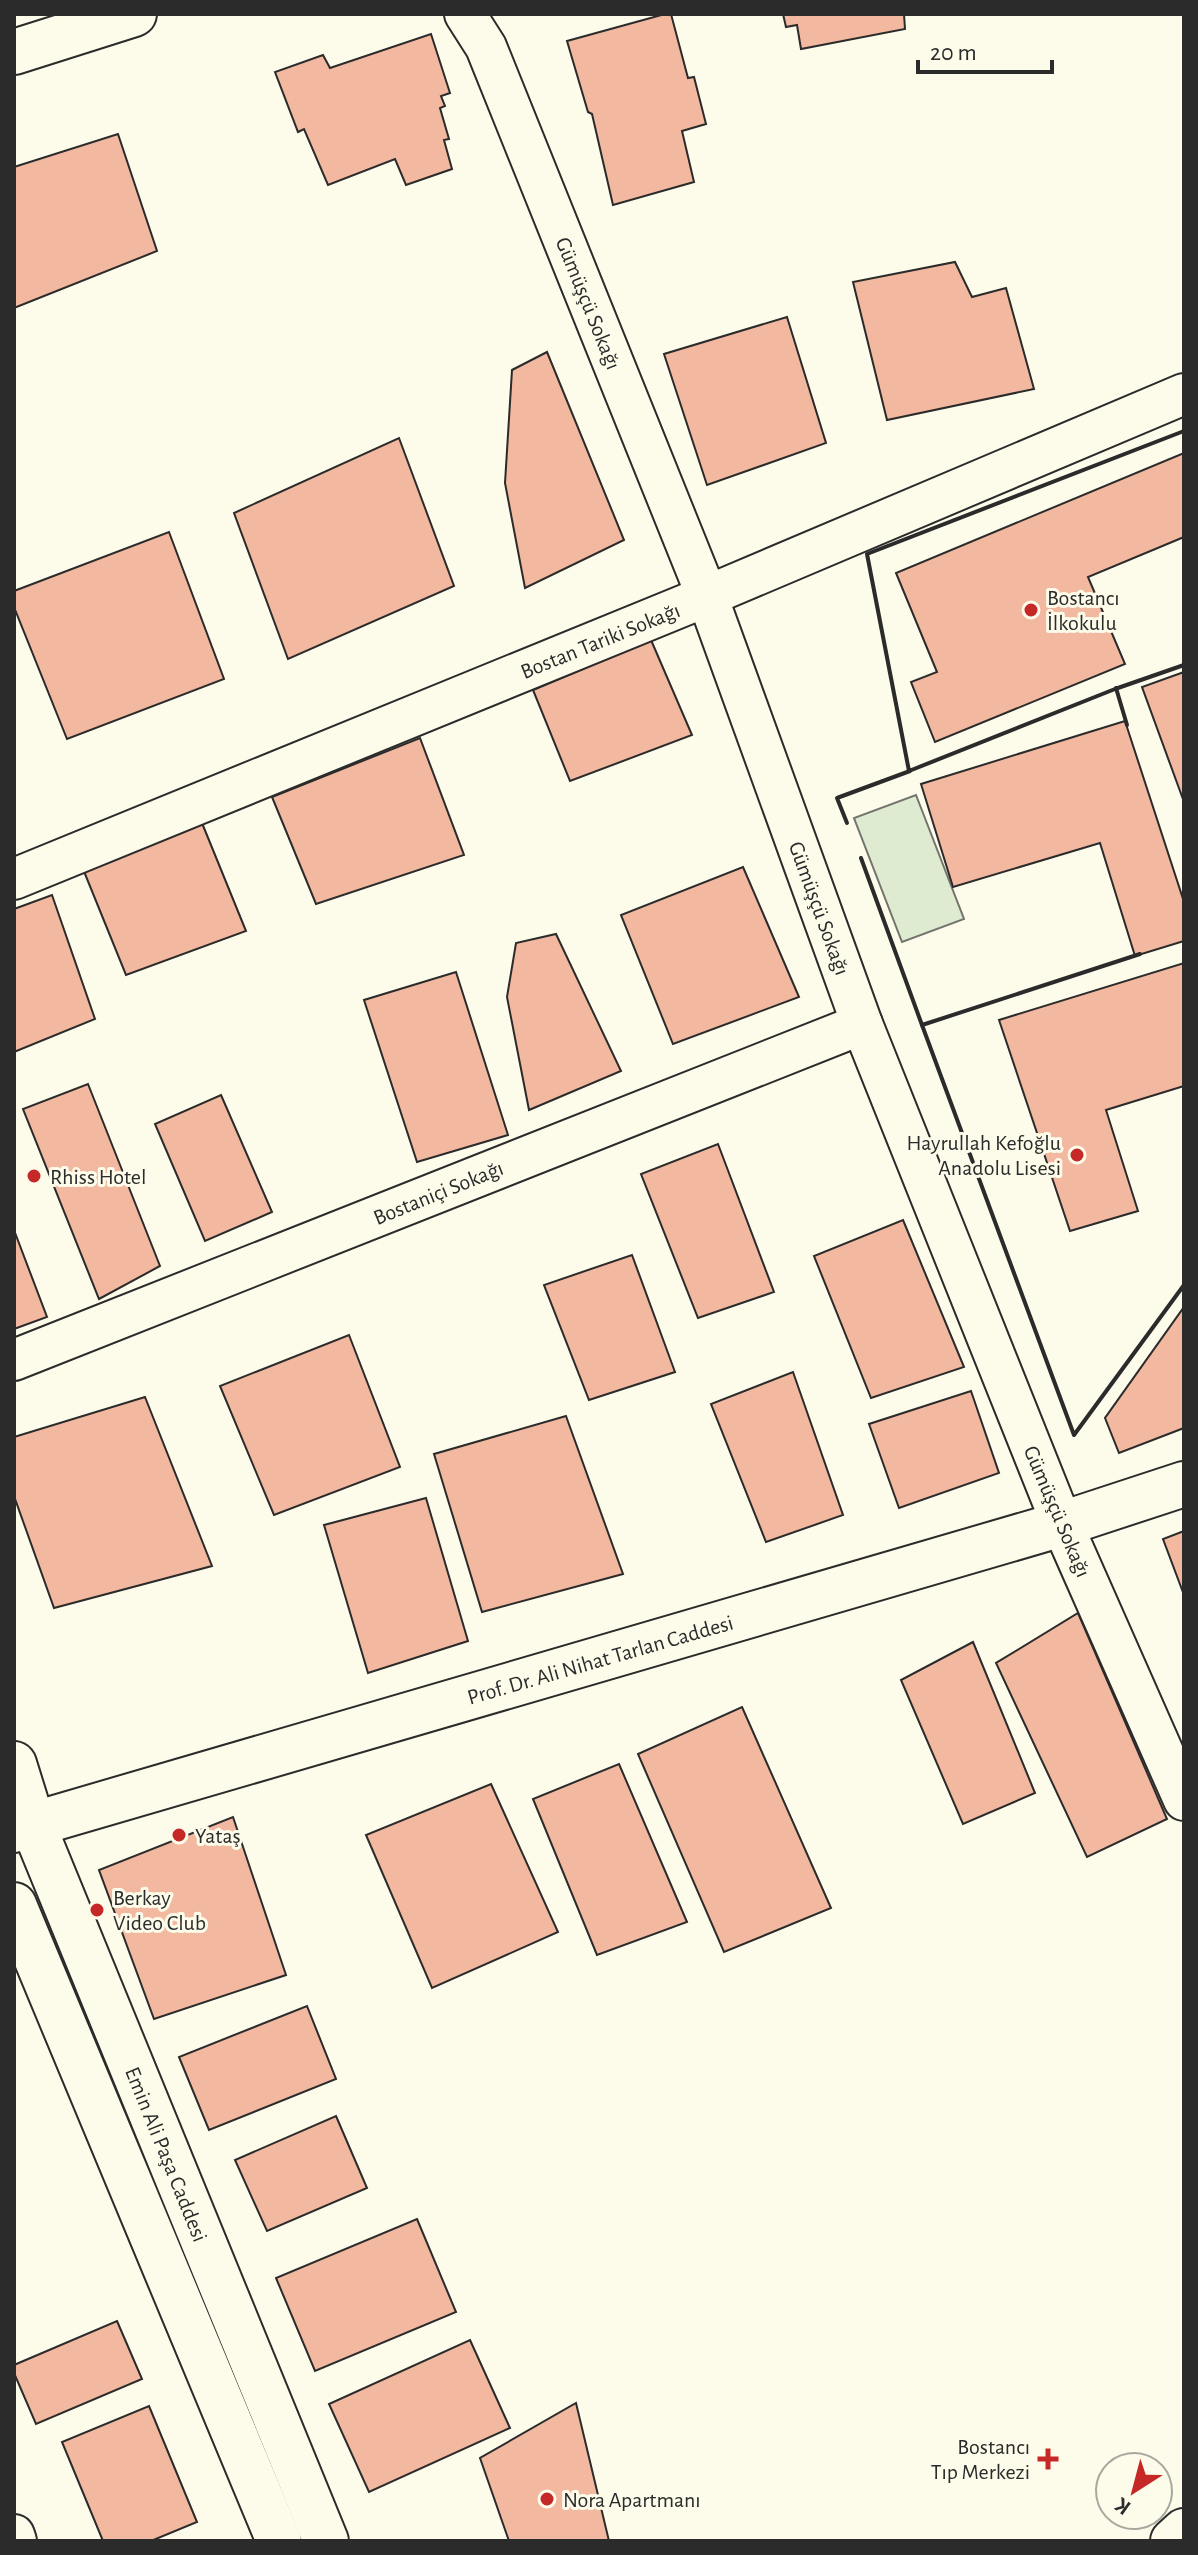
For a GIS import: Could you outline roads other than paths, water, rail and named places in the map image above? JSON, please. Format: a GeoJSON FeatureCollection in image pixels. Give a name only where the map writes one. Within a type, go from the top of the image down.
{"type":"FeatureCollection","features":[{"type":"Feature","properties":{"kind":"main road"},"geometry":{"type":"LineString","coordinates":[[14,52],[134,14]]}},
{"type":"Feature","properties":{"kind":"main road","name":"Prof. Dr. Ali Nihat Tarlan Caddesi"},"geometry":{"type":"LineString","coordinates":[[24,1828],[1062,1524],[1184,1484]]}},
{"type":"Feature","properties":{"kind":"main road","name":"Emin Ali Paşa Caddesi"},"geometry":{"type":"LineString","coordinates":[[14,1764],[24,1828],[326,2541]]}},
{"type":"Feature","properties":{"kind":"main road","name":"Emin Ali Paşa Caddesi"},"geometry":{"type":"LineString","coordinates":[[14,1905],[279,2541]]}},
{"type":"Feature","properties":{"kind":"main road"},"geometry":{"type":"LineString","coordinates":[[1173,2541],[1184,2531]]}},
{"type":"Feature","properties":{"kind":"street","name":"Gümüşçü Sokağı"},"geometry":{"type":"LineString","coordinates":[[465,14],[486,47],[707,596],[862,1024],[1062,1524],[1184,1800]]}},
{"type":"Feature","properties":{"kind":"street","name":"Bostan Tariki Sokağı"},"geometry":{"type":"LineString","coordinates":[[14,879],[707,596],[1184,394]]}},
{"type":"Feature","properties":{"kind":"street","name":"Bostaniçi Sokağı"},"geometry":{"type":"LineString","coordinates":[[14,1360],[862,1024]]}},
{"type":"Feature","properties":{"kind":"street"},"geometry":{"type":"LineString","coordinates":[[14,2535],[16,2541]]}},
{"type":"Feature","properties":{"kind":"place","name":"Bostancı İlkokulu"},"geometry":{"type":"Point","coordinates":[1031,610]}},
{"type":"Feature","properties":{"kind":"place","name":"Hayrullah Kefoğlu Anadolu Lisesi"},"geometry":{"type":"Point","coordinates":[1077,1155]}},
{"type":"Feature","properties":{"kind":"place","name":"Rhiss Hotel"},"geometry":{"type":"Point","coordinates":[34,1176]}},
{"type":"Feature","properties":{"kind":"place","name":"Yataş"},"geometry":{"type":"Point","coordinates":[179,1835]}},
{"type":"Feature","properties":{"kind":"place","name":"Berkay Video Club"},"geometry":{"type":"Point","coordinates":[97,1910]}},
{"type":"Feature","properties":{"kind":"place","name":"Bostancı Tıp Merkezi"},"geometry":{"type":"Point","coordinates":[1048,2459]}},
{"type":"Feature","properties":{"kind":"place","name":"Nora Apartmanı"},"geometry":{"type":"Point","coordinates":[547,2499]}}]}
